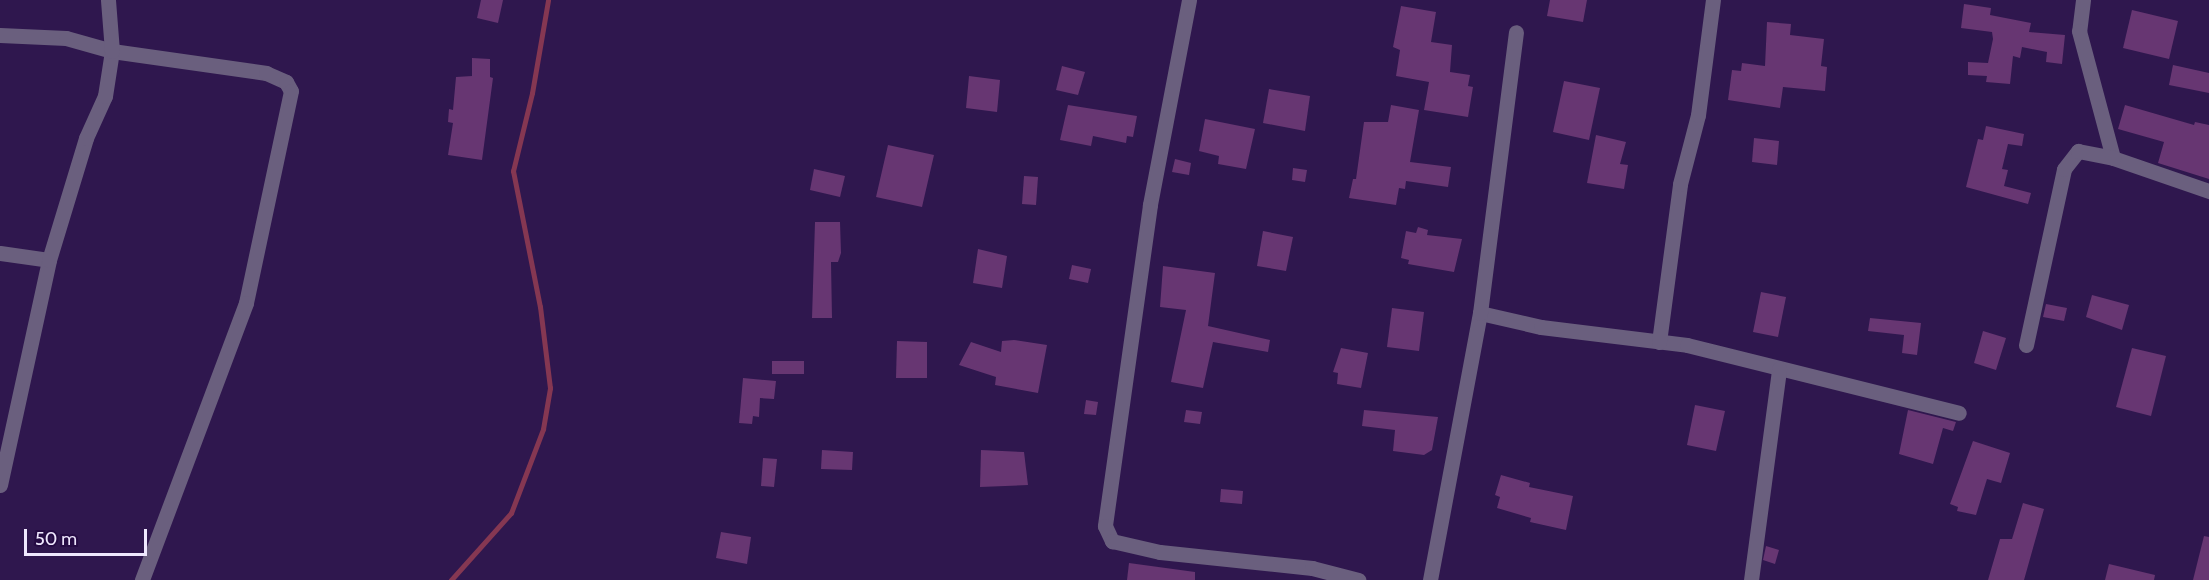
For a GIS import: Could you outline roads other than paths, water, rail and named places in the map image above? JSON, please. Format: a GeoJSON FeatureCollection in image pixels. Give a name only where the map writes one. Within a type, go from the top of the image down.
{"type":"FeatureCollection","features":[{"type":"Feature","properties":{"kind":"street"},"geometry":{"type":"LineString","coordinates":[[0,484],[49,260],[86,138],[105,96],[112,51],[108,0]]}},
{"type":"Feature","properties":{"kind":"street"},"geometry":{"type":"LineString","coordinates":[[1189,0],[1150,206],[1105,526],[1112,541],[1160,552],[1312,568],[1358,580]]}},
{"type":"Feature","properties":{"kind":"street"},"geometry":{"type":"LineString","coordinates":[[1659,342],[1680,184],[1698,115],[1713,0]]}},
{"type":"Feature","properties":{"kind":"street"},"geometry":{"type":"LineString","coordinates":[[2083,0],[2079,31],[2113,158]]}},
{"type":"Feature","properties":{"kind":"street"},"geometry":{"type":"LineString","coordinates":[[1430,580],[1480,313],[1516,32]]}},
{"type":"Feature","properties":{"kind":"street"},"geometry":{"type":"LineString","coordinates":[[0,35],[66,38],[112,51],[266,73],[286,82],[291,91],[246,303],[142,580]]}},
{"type":"Feature","properties":{"kind":"street"},"geometry":{"type":"LineString","coordinates":[[2026,345],[2064,169],[2078,151],[2113,158],[2209,191]]}},
{"type":"Feature","properties":{"kind":"street"},"geometry":{"type":"LineString","coordinates":[[0,253],[49,260]]}},
{"type":"Feature","properties":{"kind":"street"},"geometry":{"type":"LineString","coordinates":[[1480,313],[1541,327],[1659,342],[1959,413]]}},
{"type":"Feature","properties":{"kind":"street"},"geometry":{"type":"LineString","coordinates":[[1751,580],[1779,369]]}},
{"type":"Feature","properties":{"kind":"waterway"},"geometry":{"type":"LineString","coordinates":[[451,580],[511,513],[543,429],[550,388],[540,307],[513,171],[532,93],[548,0]]}}]}
